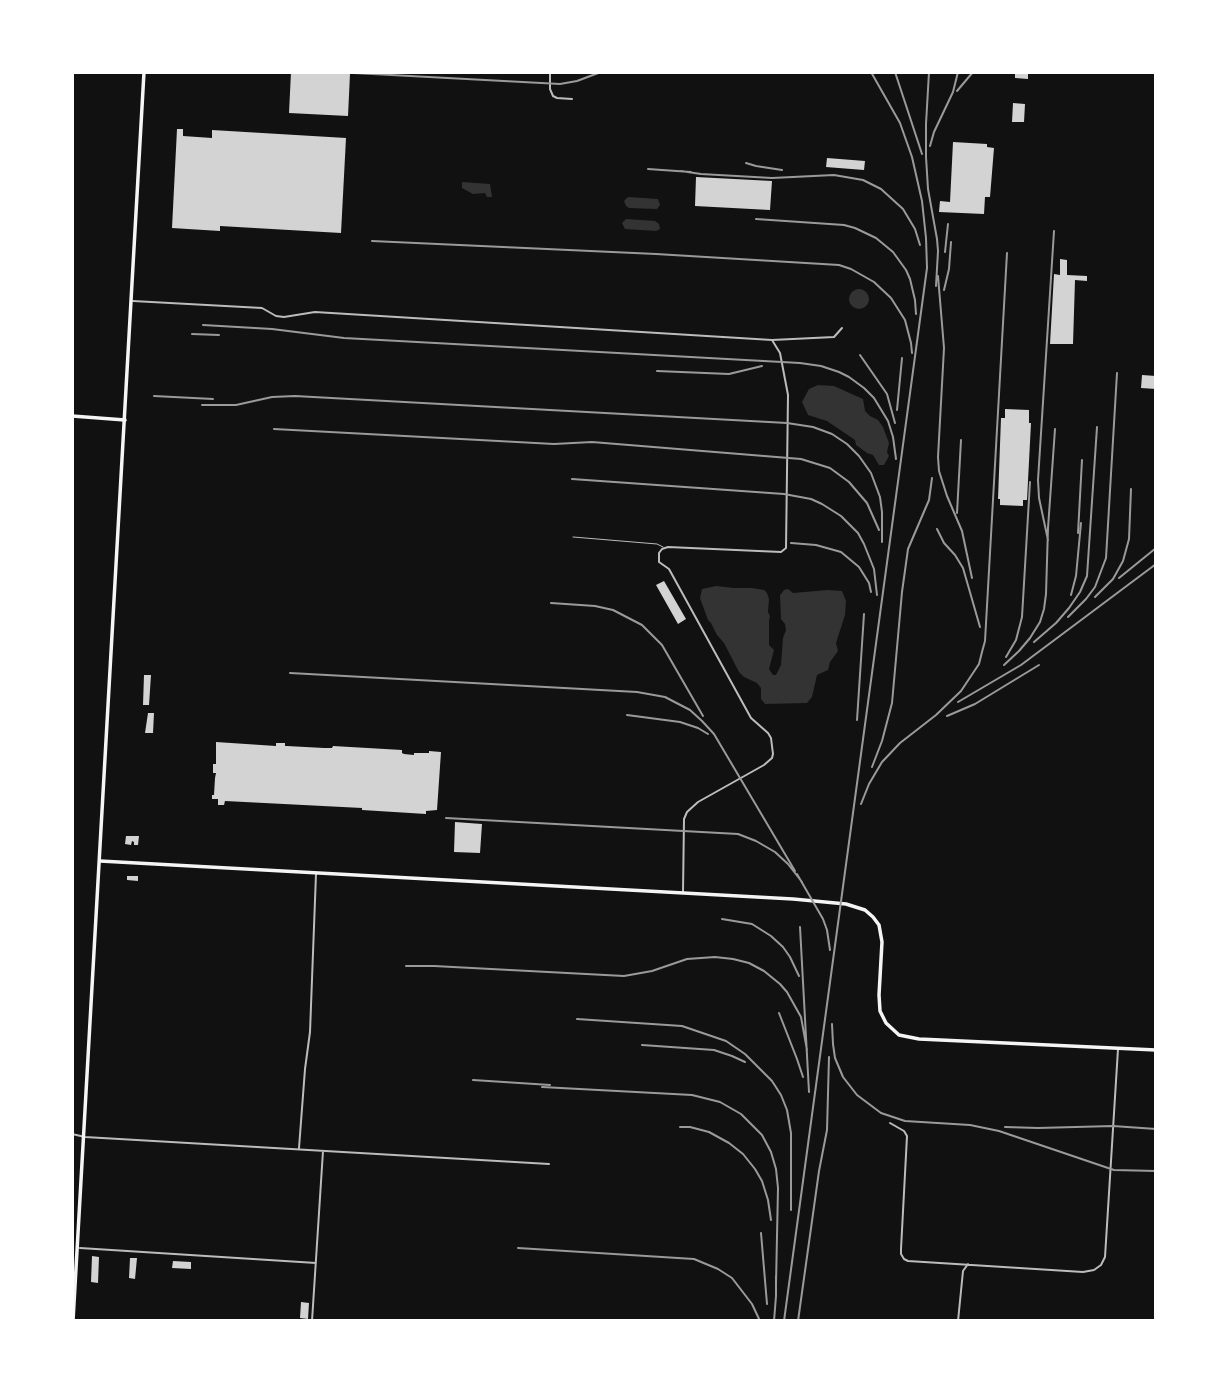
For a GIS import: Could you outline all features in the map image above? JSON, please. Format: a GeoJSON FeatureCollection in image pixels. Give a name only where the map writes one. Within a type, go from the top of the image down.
{"type":"FeatureCollection","features":[{"type":"Feature","properties":{"kind":"main road"},"geometry":{"type":"LineString","coordinates":[[74,1321],[144,72]]}},
{"type":"Feature","properties":{"kind":"main road"},"geometry":{"type":"LineString","coordinates":[[72,416],[125,420]]}},
{"type":"Feature","properties":{"kind":"main road"},"geometry":{"type":"LineString","coordinates":[[100,861],[838,903],[868,912],[877,921],[881,937],[881,1015],[887,1025],[902,1036],[1156,1051]]}},
{"type":"Feature","properties":{"kind":"street"},"geometry":{"type":"LineString","coordinates":[[550,72],[550,89],[553,96],[572,99]]}},
{"type":"Feature","properties":{"kind":"street"},"geometry":{"type":"LineString","coordinates":[[132,301],[262,308],[276,316],[284,317],[315,312],[772,340],[834,337],[842,328]]}},
{"type":"Feature","properties":{"kind":"street"},"geometry":{"type":"LineString","coordinates":[[683,893],[684,819],[687,812],[698,802],[772,758],[771,738],[751,718],[669,569],[659,562],[659,553],[665,548],[781,552],[786,548],[788,396],[780,353],[772,340]]}},
{"type":"Feature","properties":{"kind":"street"},"geometry":{"type":"LineString","coordinates":[[299,1149],[310,1032],[316,872]]}},
{"type":"Feature","properties":{"kind":"street"},"geometry":{"type":"LineString","coordinates":[[890,1123],[904,1131],[907,1136],[901,1254],[908,1261],[1083,1272],[1094,1270],[1101,1265],[1105,1257],[1118,1048]]}},
{"type":"Feature","properties":{"kind":"street"},"geometry":{"type":"LineString","coordinates":[[72,1134],[85,1137],[549,1164]]}},
{"type":"Feature","properties":{"kind":"street"},"geometry":{"type":"LineString","coordinates":[[312,1321],[323,1151]]}},
{"type":"Feature","properties":{"kind":"street"},"geometry":{"type":"LineString","coordinates":[[72,1251],[316,1263]]}},
{"type":"Feature","properties":{"kind":"street"},"geometry":{"type":"LineString","coordinates":[[958,1321],[963,1271],[969,1264]]}},
{"type":"Feature","properties":{"kind":"lane"},"geometry":{"type":"LineString","coordinates":[[573,537],[657,544],[665,548]]}},
{"type":"Feature","properties":{"kind":"shaded area"},"geometry":{"type":"Polygon","coordinates":[[[462,182],[490,184],[492,197],[487,197],[485,193],[473,194],[462,188],[462,182]]]}},
{"type":"Feature","properties":{"kind":"shaded area"},"geometry":{"type":"Polygon","coordinates":[[[628,197],[658,199],[660,205],[657,209],[629,208],[624,201],[628,197]]]}},
{"type":"Feature","properties":{"kind":"shaded area"},"geometry":{"type":"Polygon","coordinates":[[[626,219],[655,221],[660,229],[625,229],[622,223],[626,219]]]}},
{"type":"Feature","properties":{"kind":"shaded area"},"geometry":{"type":"Polygon","coordinates":[[[859,289],[866,292],[869,299],[866,306],[859,309],[852,306],[849,299],[852,292],[859,289]]]}},
{"type":"Feature","properties":{"kind":"shaded area"},"geometry":{"type":"Polygon","coordinates":[[[818,385],[834,386],[863,399],[865,411],[878,420],[889,443],[889,456],[884,465],[879,465],[873,455],[827,421],[808,415],[802,402],[809,389],[818,385]]]}},
{"type":"Feature","properties":{"kind":"shaded area"},"geometry":{"type":"Polygon","coordinates":[[[716,586],[752,588],[767,593],[770,616],[769,645],[774,650],[769,669],[773,675],[776,675],[781,665],[786,630],[781,619],[780,595],[784,590],[788,589],[793,593],[842,591],[846,601],[845,615],[836,643],[838,651],[828,670],[817,675],[812,697],[807,703],[765,704],[757,683],[739,672],[708,620],[700,598],[702,589],[716,586]]]}},
{"type":"Feature","properties":{"kind":"building"},"geometry":{"type":"Polygon","coordinates":[[[291,72],[350,74],[348,116],[289,113],[291,72]]]}},
{"type":"Feature","properties":{"kind":"building"},"geometry":{"type":"Polygon","coordinates":[[[1015,72],[1028,72],[1028,79],[1015,78],[1015,72]]]}},
{"type":"Feature","properties":{"kind":"building"},"geometry":{"type":"Polygon","coordinates":[[[1013,103],[1025,104],[1024,122],[1012,122],[1013,103]]]}},
{"type":"Feature","properties":{"kind":"building"},"geometry":{"type":"Polygon","coordinates":[[[177,129],[183,129],[183,136],[212,138],[212,130],[346,138],[341,233],[220,226],[220,231],[172,228],[177,129]]]}},
{"type":"Feature","properties":{"kind":"building"},"geometry":{"type":"Polygon","coordinates":[[[953,142],[987,144],[987,147],[994,148],[990,197],[985,197],[984,214],[939,212],[940,201],[950,202],[953,142]]]}},
{"type":"Feature","properties":{"kind":"building"},"geometry":{"type":"Polygon","coordinates":[[[827,158],[865,161],[864,170],[826,167],[827,158]]]}},
{"type":"Feature","properties":{"kind":"building"},"geometry":{"type":"Polygon","coordinates":[[[696,177],[772,181],[770,210],[695,206],[696,177]]]}},
{"type":"Feature","properties":{"kind":"building"},"geometry":{"type":"Polygon","coordinates":[[[1060,259],[1067,260],[1067,275],[1087,276],[1087,281],[1075,280],[1073,344],[1050,344],[1054,274],[1060,275],[1060,259]]]}},
{"type":"Feature","properties":{"kind":"building"},"geometry":{"type":"Polygon","coordinates":[[[1142,375],[1156,376],[1156,389],[1141,388],[1142,375]]]}},
{"type":"Feature","properties":{"kind":"building"},"geometry":{"type":"Polygon","coordinates":[[[1005,409],[1029,410],[1031,423],[1027,500],[1023,500],[1023,506],[1000,505],[998,499],[1001,418],[1005,418],[1005,409]]]}},
{"type":"Feature","properties":{"kind":"building"},"geometry":{"type":"Polygon","coordinates":[[[664,581],[686,619],[678,624],[656,585],[664,581]]]}},
{"type":"Feature","properties":{"kind":"building"},"geometry":{"type":"Polygon","coordinates":[[[144,675],[151,675],[149,705],[143,705],[144,675]]]}},
{"type":"Feature","properties":{"kind":"building"},"geometry":{"type":"Polygon","coordinates":[[[148,713],[154,713],[153,733],[145,733],[148,713]]]}},
{"type":"Feature","properties":{"kind":"building"},"geometry":{"type":"Polygon","coordinates":[[[216,742],[402,750],[404,754],[414,755],[429,751],[441,752],[437,810],[426,811],[426,814],[225,801],[224,805],[218,805],[218,799],[212,799],[216,773],[213,773],[213,764],[216,764],[216,742]]]}},
{"type":"Feature","properties":{"kind":"building"},"geometry":{"type":"Polygon","coordinates":[[[455,822],[482,824],[480,853],[454,852],[455,822]]]}},
{"type":"Feature","properties":{"kind":"building"},"geometry":{"type":"Polygon","coordinates":[[[126,836],[139,836],[138,845],[134,845],[132,841],[131,845],[125,844],[126,836]]]}},
{"type":"Feature","properties":{"kind":"building"},"geometry":{"type":"Polygon","coordinates":[[[127,876],[138,876],[138,881],[127,880],[127,876]]]}},
{"type":"Feature","properties":{"kind":"building"},"geometry":{"type":"Polygon","coordinates":[[[92,1256],[99,1257],[98,1283],[91,1282],[92,1256]]]}},
{"type":"Feature","properties":{"kind":"building"},"geometry":{"type":"Polygon","coordinates":[[[130,1258],[137,1258],[135,1279],[129,1278],[130,1258]]]}},
{"type":"Feature","properties":{"kind":"building"},"geometry":{"type":"Polygon","coordinates":[[[173,1261],[191,1262],[191,1269],[172,1268],[173,1261]]]}},
{"type":"Feature","properties":{"kind":"building"},"geometry":{"type":"Polygon","coordinates":[[[301,1302],[309,1303],[308,1319],[300,1318],[301,1302]]]}},
{"type":"Feature","properties":{"kind":"railway"},"geometry":{"type":"LineString","coordinates":[[335,72],[560,84],[601,72]]}},
{"type":"Feature","properties":{"kind":"railway"},"geometry":{"type":"LineString","coordinates":[[784,1321],[927,268],[922,201],[912,157],[900,123],[871,72]]}},
{"type":"Feature","properties":{"kind":"railway"},"geometry":{"type":"LineString","coordinates":[[895,72],[922,154]]}},
{"type":"Feature","properties":{"kind":"railway"},"geometry":{"type":"LineString","coordinates":[[929,72],[926,157],[938,251],[936,286]]}},
{"type":"Feature","properties":{"kind":"railway"},"geometry":{"type":"LineString","coordinates":[[930,146],[953,92],[958,72]]}},
{"type":"Feature","properties":{"kind":"railway"},"geometry":{"type":"LineString","coordinates":[[957,91],[973,72]]}},
{"type":"Feature","properties":{"kind":"railway"},"geometry":{"type":"LineString","coordinates":[[746,163],[782,170]]}},
{"type":"Feature","properties":{"kind":"railway"},"geometry":{"type":"LineString","coordinates":[[648,169],[691,172]]}},
{"type":"Feature","properties":{"kind":"railway"},"geometry":{"type":"LineString","coordinates":[[681,171],[772,178],[834,175],[863,180],[881,189],[903,209],[915,229],[920,245]]}},
{"type":"Feature","properties":{"kind":"railway"},"geometry":{"type":"LineString","coordinates":[[756,219],[844,225],[876,238],[893,252],[906,270],[915,300],[916,314]]}},
{"type":"Feature","properties":{"kind":"railway"},"geometry":{"type":"LineString","coordinates":[[945,252],[948,224]]}},
{"type":"Feature","properties":{"kind":"railway"},"geometry":{"type":"LineString","coordinates":[[1048,540],[1038,480],[1054,231]]}},
{"type":"Feature","properties":{"kind":"railway"},"geometry":{"type":"LineString","coordinates":[[372,241],[839,265],[874,282],[891,298],[905,320],[912,353]]}},
{"type":"Feature","properties":{"kind":"railway"},"geometry":{"type":"LineString","coordinates":[[944,290],[951,242]]}},
{"type":"Feature","properties":{"kind":"railway"},"geometry":{"type":"LineString","coordinates":[[861,804],[882,762],[961,691],[979,664],[985,641],[1007,253]]}},
{"type":"Feature","properties":{"kind":"railway"},"geometry":{"type":"LineString","coordinates":[[938,276],[944,348],[939,471],[962,531],[972,578]]}},
{"type":"Feature","properties":{"kind":"railway"},"geometry":{"type":"LineString","coordinates":[[203,325],[272,329],[344,338],[821,366],[849,377],[874,398],[888,421],[896,459]]}},
{"type":"Feature","properties":{"kind":"railway"},"geometry":{"type":"LineString","coordinates":[[192,334],[219,335]]}},
{"type":"Feature","properties":{"kind":"railway"},"geometry":{"type":"LineString","coordinates":[[860,355],[887,394],[895,423]]}},
{"type":"Feature","properties":{"kind":"railway"},"geometry":{"type":"LineString","coordinates":[[897,410],[902,358]]}},
{"type":"Feature","properties":{"kind":"railway"},"geometry":{"type":"LineString","coordinates":[[657,371],[729,374],[762,366]]}},
{"type":"Feature","properties":{"kind":"railway"},"geometry":{"type":"LineString","coordinates":[[1068,617],[1095,587],[1106,558],[1117,373]]}},
{"type":"Feature","properties":{"kind":"railway"},"geometry":{"type":"LineString","coordinates":[[154,396],[213,399]]}},
{"type":"Feature","properties":{"kind":"railway"},"geometry":{"type":"LineString","coordinates":[[202,405],[236,405],[272,397],[295,396],[787,423],[813,427],[832,434],[847,444],[871,473],[880,497],[882,542]]}},
{"type":"Feature","properties":{"kind":"railway"},"geometry":{"type":"LineString","coordinates":[[1034,642],[1069,608],[1087,576],[1097,427]]}},
{"type":"Feature","properties":{"kind":"railway"},"geometry":{"type":"LineString","coordinates":[[274,429],[554,444],[592,442],[801,459],[830,468],[849,482],[867,503],[879,530]]}},
{"type":"Feature","properties":{"kind":"railway"},"geometry":{"type":"LineString","coordinates":[[1004,665],[1030,638],[1044,609],[1055,429]]}},
{"type":"Feature","properties":{"kind":"railway"},"geometry":{"type":"LineString","coordinates":[[957,513],[961,440]]}},
{"type":"Feature","properties":{"kind":"railway"},"geometry":{"type":"LineString","coordinates":[[1078,533],[1082,460]]}},
{"type":"Feature","properties":{"kind":"railway"},"geometry":{"type":"LineString","coordinates":[[872,767],[892,703],[908,549],[929,500],[932,478]]}},
{"type":"Feature","properties":{"kind":"railway"},"geometry":{"type":"LineString","coordinates":[[572,479],[784,494],[811,499],[841,516],[858,533],[874,569],[877,595]]}},
{"type":"Feature","properties":{"kind":"railway"},"geometry":{"type":"LineString","coordinates":[[1006,657],[1016,640],[1022,617],[1030,482]]}},
{"type":"Feature","properties":{"kind":"railway"},"geometry":{"type":"LineString","coordinates":[[1095,597],[1113,579],[1123,561],[1129,539],[1131,489]]}},
{"type":"Feature","properties":{"kind":"railway"},"geometry":{"type":"LineString","coordinates":[[1071,595],[1076,576],[1081,523]]}},
{"type":"Feature","properties":{"kind":"railway"},"geometry":{"type":"LineString","coordinates":[[937,529],[963,568],[980,627]]}},
{"type":"Feature","properties":{"kind":"railway"},"geometry":{"type":"LineString","coordinates":[[791,543],[816,545],[841,552],[859,567],[871,592]]}},
{"type":"Feature","properties":{"kind":"railway"},"geometry":{"type":"LineString","coordinates":[[1119,578],[1156,548]]}},
{"type":"Feature","properties":{"kind":"railway"},"geometry":{"type":"LineString","coordinates":[[958,702],[1021,665],[1156,564]]}},
{"type":"Feature","properties":{"kind":"railway"},"geometry":{"type":"LineString","coordinates":[[551,603],[613,610],[642,625],[662,645],[703,716]]}},
{"type":"Feature","properties":{"kind":"railway"},"geometry":{"type":"LineString","coordinates":[[857,720],[864,614]]}},
{"type":"Feature","properties":{"kind":"railway"},"geometry":{"type":"LineString","coordinates":[[947,716],[975,704],[1039,665]]}},
{"type":"Feature","properties":{"kind":"railway"},"geometry":{"type":"LineString","coordinates":[[290,673],[637,692],[665,697],[690,710],[714,734],[795,871]]}},
{"type":"Feature","properties":{"kind":"railway"},"geometry":{"type":"LineString","coordinates":[[627,715],[680,722],[708,734]]}},
{"type":"Feature","properties":{"kind":"railway"},"geometry":{"type":"LineString","coordinates":[[446,818],[738,834],[775,852],[802,882]]}},
{"type":"Feature","properties":{"kind":"railway"},"geometry":{"type":"LineString","coordinates":[[797,874],[823,919],[830,950]]}},
{"type":"Feature","properties":{"kind":"railway"},"geometry":{"type":"LineString","coordinates":[[722,919],[752,924],[771,936],[783,947],[799,976]]}},
{"type":"Feature","properties":{"kind":"railway"},"geometry":{"type":"LineString","coordinates":[[800,927],[809,1092]]}},
{"type":"Feature","properties":{"kind":"railway"},"geometry":{"type":"LineString","coordinates":[[406,966],[624,976],[652,971],[687,959],[733,959],[764,971],[787,992],[801,1017],[807,1050]]}},
{"type":"Feature","properties":{"kind":"railway"},"geometry":{"type":"LineString","coordinates":[[779,1013],[803,1077]]}},
{"type":"Feature","properties":{"kind":"railway"},"geometry":{"type":"LineString","coordinates":[[577,1019],[682,1026],[726,1041],[745,1054],[772,1081],[787,1110],[791,1133],[791,1210]]}},
{"type":"Feature","properties":{"kind":"railway"},"geometry":{"type":"LineString","coordinates":[[832,1024],[835,1058],[843,1077],[857,1095],[881,1113],[905,1121],[970,1125],[999,1131],[1114,1170],[1156,1171]]}},
{"type":"Feature","properties":{"kind":"railway"},"geometry":{"type":"LineString","coordinates":[[642,1045],[714,1050],[745,1062]]}},
{"type":"Feature","properties":{"kind":"railway"},"geometry":{"type":"LineString","coordinates":[[798,1321],[827,1130],[829,1057]]}},
{"type":"Feature","properties":{"kind":"railway"},"geometry":{"type":"LineString","coordinates":[[473,1080],[550,1085]]}},
{"type":"Feature","properties":{"kind":"railway"},"geometry":{"type":"LineString","coordinates":[[542,1087],[692,1095],[720,1102],[741,1114],[762,1135],[776,1169],[776,1284]]}},
{"type":"Feature","properties":{"kind":"railway"},"geometry":{"type":"LineString","coordinates":[[1005,1127],[1113,1126],[1156,1129]]}},
{"type":"Feature","properties":{"kind":"railway"},"geometry":{"type":"LineString","coordinates":[[680,1127],[709,1132],[743,1154],[762,1181],[771,1220]]}},
{"type":"Feature","properties":{"kind":"railway"},"geometry":{"type":"LineString","coordinates":[[761,1233],[767,1304]]}},
{"type":"Feature","properties":{"kind":"railway"},"geometry":{"type":"LineString","coordinates":[[518,1248],[694,1259],[732,1278],[752,1304],[760,1321]]}},
{"type":"Feature","properties":{"kind":"railway"},"geometry":{"type":"LineString","coordinates":[[774,1321],[776,1276]]}}]}
